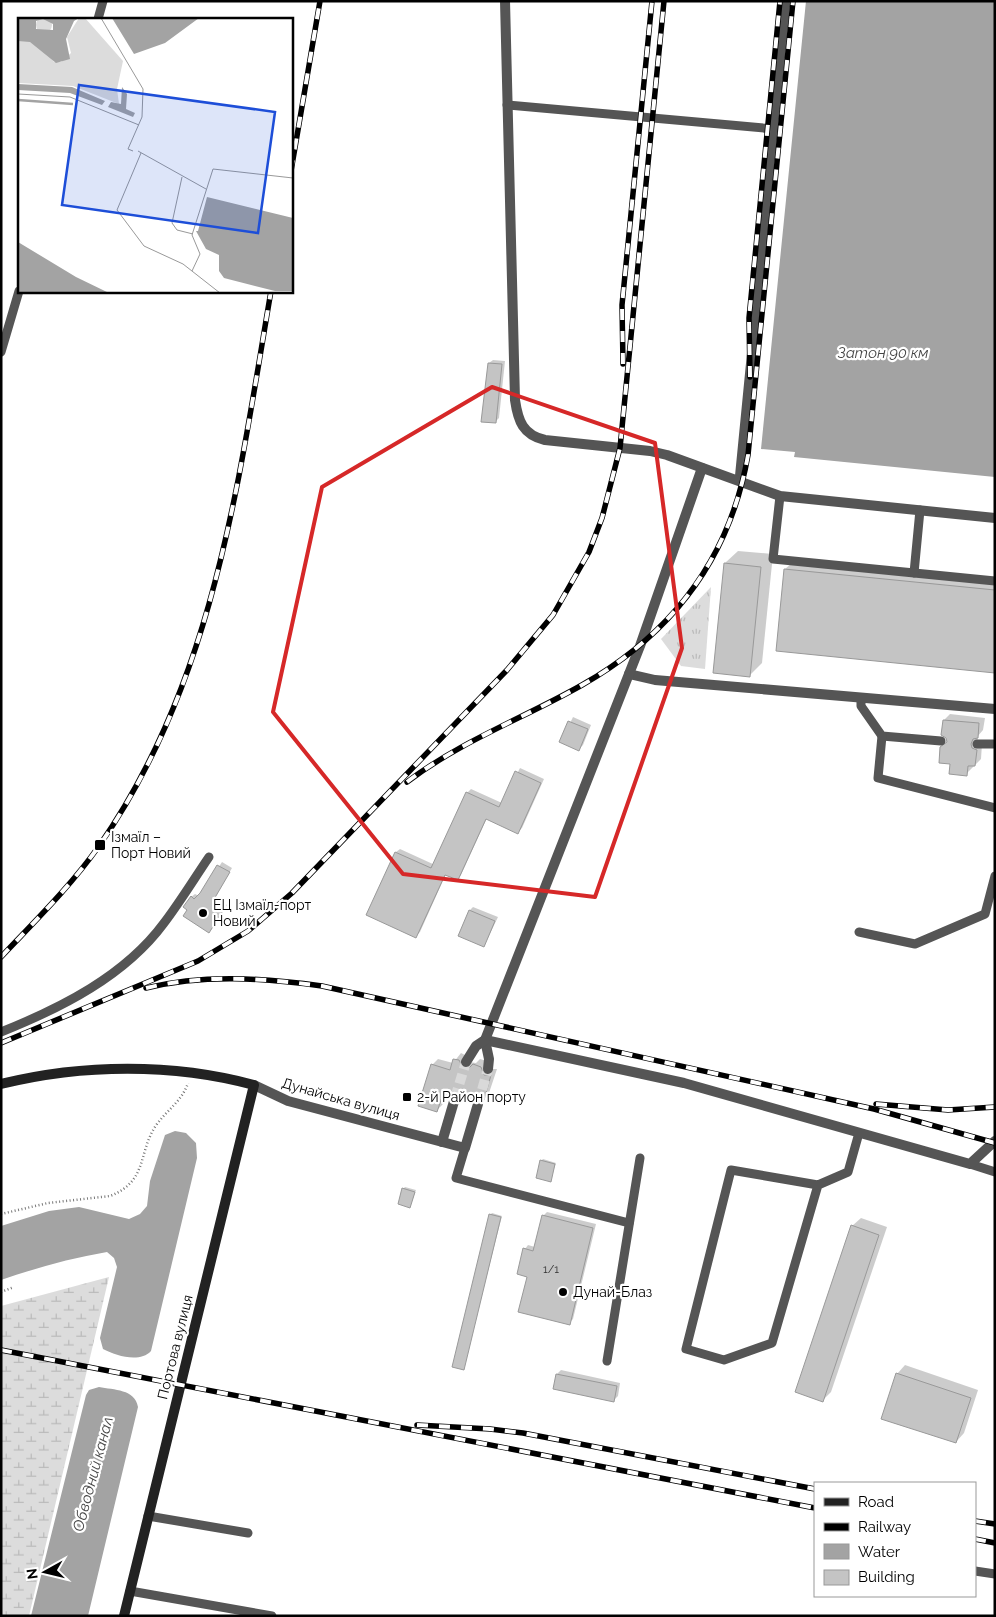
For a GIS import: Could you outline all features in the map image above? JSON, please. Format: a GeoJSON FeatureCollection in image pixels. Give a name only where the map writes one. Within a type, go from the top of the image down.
{"type":"FeatureCollection","features":[{"type":"Feature","properties":{"kind":"street"},"geometry":{"type":"LineString","coordinates":[[505,1],[515,400],[518,420],[523,428],[536,438],[650,450],[780,496],[995,518]]}},
{"type":"Feature","properties":{"kind":"street"},"geometry":{"type":"LineString","coordinates":[[488,1069],[489,1059],[485,1040],[663,587],[702,468]]}},
{"type":"Feature","properties":{"kind":"street"},"geometry":{"type":"LineString","coordinates":[[629,674],[655,680],[995,709]]}},
{"type":"Feature","properties":{"kind":"street"},"geometry":{"type":"LineString","coordinates":[[466,1062],[476,1046],[485,1040],[684,1083],[970,1164],[995,1141]]}},
{"type":"Feature","properties":{"kind":"street","name":"Дунайська вулиця"},"geometry":{"type":"LineString","coordinates":[[1,1084],[86,1071],[154,1070],[190,1072],[229,1078],[254,1085],[288,1101],[465,1148]]}},
{"type":"Feature","properties":{"kind":"street","name":"Портова вулиця"},"geometry":{"type":"LineString","coordinates":[[124,1616],[254,1085]]}},
{"type":"Feature","properties":{"kind":"street"},"geometry":{"type":"LineString","coordinates":[[442,1142],[455,1098]]}},
{"type":"Feature","properties":{"kind":"street"},"geometry":{"type":"LineString","coordinates":[[465,1148],[478,1104]]}},
{"type":"Feature","properties":{"kind":"lane"},"geometry":{"type":"LineString","coordinates":[[98,18],[103,1]]}},
{"type":"Feature","properties":{"kind":"lane"},"geometry":{"type":"LineString","coordinates":[[739,481],[786,1]]}},
{"type":"Feature","properties":{"kind":"lane"},"geometry":{"type":"LineString","coordinates":[[507,105],[774,129]]}},
{"type":"Feature","properties":{"kind":"lane"},"geometry":{"type":"LineString","coordinates":[[1,352],[19,292]]}},
{"type":"Feature","properties":{"kind":"lane"},"geometry":{"type":"LineString","coordinates":[[780,496],[774,559],[995,581]]}},
{"type":"Feature","properties":{"kind":"lane"},"geometry":{"type":"LineString","coordinates":[[914,572],[920,510]]}},
{"type":"Feature","properties":{"kind":"lane"},"geometry":{"type":"LineString","coordinates":[[861,698],[861,706],[882,736],[878,778],[995,808]]}},
{"type":"Feature","properties":{"kind":"lane"},"geometry":{"type":"LineString","coordinates":[[882,736],[941,741]]}},
{"type":"Feature","properties":{"kind":"lane"},"geometry":{"type":"LineString","coordinates":[[977,744],[995,744]]}},
{"type":"Feature","properties":{"kind":"lane"},"geometry":{"type":"LineString","coordinates":[[1,1032],[83,993],[105,980],[136,955],[163,924],[209,857]]}},
{"type":"Feature","properties":{"kind":"lane"},"geometry":{"type":"LineString","coordinates":[[859,932],[916,944],[985,914],[995,876]]}},
{"type":"Feature","properties":{"kind":"lane"},"geometry":{"type":"LineString","coordinates":[[818,1186],[772,1343],[724,1360],[686,1349],[730,1170],[818,1186],[848,1172],[859,1133]]}},
{"type":"Feature","properties":{"kind":"lane"},"geometry":{"type":"LineString","coordinates":[[465,1148],[456,1178],[629,1223]]}},
{"type":"Feature","properties":{"kind":"lane"},"geometry":{"type":"LineString","coordinates":[[607,1361],[640,1158]]}},
{"type":"Feature","properties":{"kind":"lane"},"geometry":{"type":"LineString","coordinates":[[970,1164],[995,1172]]}},
{"type":"Feature","properties":{"kind":"lane"},"geometry":{"type":"LineString","coordinates":[[148,1516],[248,1533]]}},
{"type":"Feature","properties":{"kind":"lane"},"geometry":{"type":"LineString","coordinates":[[976,1571],[995,1574]]}},
{"type":"Feature","properties":{"kind":"lane"},"geometry":{"type":"LineString","coordinates":[[130,1591],[272,1616]]}},
{"type":"Feature","properties":{"kind":"lane"},"geometry":{"type":"LineString","coordinates":[[212,1616],[214,1606]]}},
{"type":"Feature","properties":{"kind":"path"},"geometry":{"type":"LineString","coordinates":[[1,1214],[28,1207],[110,1196],[121,1192],[132,1183],[141,1167],[157,1124],[181,1099],[186,1090],[190,1072]]}},
{"type":"Feature","properties":{"kind":"path"},"geometry":{"type":"LineString","coordinates":[[1,1292],[14,1287]]}},
{"type":"Feature","properties":{"kind":"highlighted area"},"geometry":{"type":"Polygon","coordinates":[[[492,387],[655,443],[682,648],[595,897],[403,874],[273,712],[322,487],[492,387]]]}},
{"type":"Feature","properties":{"kind":"green space"},"geometry":{"type":"Polygon","coordinates":[[[711,587],[705,669],[681,666],[661,639],[711,587]]]}},
{"type":"Feature","properties":{"kind":"green space"},"geometry":{"type":"Polygon","coordinates":[[[109,1277],[29,1616],[1,1616],[1,1306],[109,1277]]]}},
{"type":"Feature","properties":{"kind":"water","name":"Затон 90 км"},"geometry":{"type":"Polygon","coordinates":[[[806,1],[995,1],[995,477],[794,457],[795,452],[761,449],[806,1]]]}},
{"type":"Feature","properties":{"kind":"water"},"geometry":{"type":"Polygon","coordinates":[[[175,1131],[186,1133],[196,1143],[197,1158],[151,1351],[141,1357],[121,1356],[103,1349],[100,1338],[117,1267],[114,1258],[107,1252],[94,1254],[27,1271],[1,1280],[1,1226],[49,1211],[79,1207],[129,1219],[140,1214],[147,1206],[150,1181],[165,1135],[175,1131]]]}},
{"type":"Feature","properties":{"kind":"water","name":"Обводний канал"},"geometry":{"type":"Polygon","coordinates":[[[99,1387],[123,1391],[133,1397],[138,1407],[88,1616],[31,1616],[86,1395],[89,1390],[99,1387]]]}},
{"type":"Feature","properties":{"kind":"building"},"geometry":{"type":"Polygon","coordinates":[[[488,363],[502,364],[496,423],[481,422],[488,363]]]}},
{"type":"Feature","properties":{"kind":"building"},"geometry":{"type":"Polygon","coordinates":[[[724,563],[761,567],[750,677],[713,673],[724,563]]]}},
{"type":"Feature","properties":{"kind":"building"},"geometry":{"type":"Polygon","coordinates":[[[784,569],[995,590],[995,673],[776,651],[784,569]]]}},
{"type":"Feature","properties":{"kind":"building"},"geometry":{"type":"Polygon","coordinates":[[[943,720],[979,723],[978,738],[973,739],[971,744],[972,748],[977,750],[975,766],[968,766],[967,776],[949,774],[950,764],[939,763],[940,747],[947,742],[946,738],[941,735],[943,720]]]}},
{"type":"Feature","properties":{"kind":"building"},"geometry":{"type":"Polygon","coordinates":[[[568,721],[588,729],[579,751],[559,742],[568,721]]]}},
{"type":"Feature","properties":{"kind":"building"},"geometry":{"type":"Polygon","coordinates":[[[515,771],[541,783],[518,834],[486,819],[458,880],[445,875],[416,938],[366,915],[395,852],[431,868],[466,792],[499,807],[515,771]]]}},
{"type":"Feature","properties":{"kind":"building","name":"ЕЦ Ізмаїл-порт Новий"},"geometry":{"type":"Polygon","coordinates":[[[217,865],[230,872],[213,901],[224,909],[209,933],[183,916],[187,910],[183,907],[191,896],[194,899],[200,893],[217,865]]]}},
{"type":"Feature","properties":{"kind":"building"},"geometry":{"type":"Polygon","coordinates":[[[469,910],[495,921],[484,947],[458,936],[469,910]]]}},
{"type":"Feature","properties":{"kind":"building"},"geometry":{"type":"Polygon","coordinates":[[[453,1059],[459,1060],[463,1068],[469,1068],[473,1064],[481,1067],[484,1075],[491,1075],[484,1100],[479,1097],[471,1102],[462,1099],[460,1094],[454,1091],[449,1096],[443,1094],[437,1112],[418,1106],[431,1064],[450,1070],[453,1059]]]}},
{"type":"Feature","properties":{"kind":"building"},"geometry":{"type":"Polygon","coordinates":[[[540,1160],[555,1164],[551,1182],[536,1178],[540,1160]]]}},
{"type":"Feature","properties":{"kind":"building"},"geometry":{"type":"Polygon","coordinates":[[[402,1188],[415,1192],[410,1208],[398,1204],[402,1188]]]}},
{"type":"Feature","properties":{"kind":"building"},"geometry":{"type":"Polygon","coordinates":[[[489,1214],[501,1217],[464,1370],[452,1367],[489,1214]]]}},
{"type":"Feature","properties":{"kind":"building"},"geometry":{"type":"Polygon","coordinates":[[[542,1215],[593,1228],[570,1325],[518,1312],[527,1277],[517,1274],[523,1248],[533,1251],[542,1215]]]}},
{"type":"Feature","properties":{"kind":"building"},"geometry":{"type":"Polygon","coordinates":[[[851,1225],[879,1235],[823,1402],[795,1392],[851,1225]]]}},
{"type":"Feature","properties":{"kind":"building"},"geometry":{"type":"Polygon","coordinates":[[[896,1373],[971,1398],[956,1443],[881,1419],[896,1373]]]}},
{"type":"Feature","properties":{"kind":"building"},"geometry":{"type":"Polygon","coordinates":[[[556,1374],[617,1386],[614,1402],[553,1389],[556,1374]]]}},
{"type":"Feature","properties":{"kind":"tunnel"},"geometry":{"type":"LineString","coordinates":[[455,1098],[466,1062]]}},
{"type":"Feature","properties":{"kind":"tunnel"},"geometry":{"type":"LineString","coordinates":[[478,1104],[488,1069]]}},
{"type":"Feature","properties":{"kind":"railway"},"geometry":{"type":"LineString","coordinates":[[292,165],[320,1]]}},
{"type":"Feature","properties":{"kind":"railway"},"geometry":{"type":"LineString","coordinates":[[623,364],[622,305],[652,1]]}},
{"type":"Feature","properties":{"kind":"railway"},"geometry":{"type":"LineString","coordinates":[[1,1043],[198,961],[248,931],[292,893],[507,670],[553,615],[589,552],[602,518],[620,448],[664,1]]}},
{"type":"Feature","properties":{"kind":"railway"},"geometry":{"type":"LineString","coordinates":[[750,377],[749,318],[780,1]]}},
{"type":"Feature","properties":{"kind":"railway"},"geometry":{"type":"LineString","coordinates":[[407,782],[449,754],[560,697],[614,665],[643,642],[669,617],[692,590],[711,560],[727,527],[739,492],[748,455],[793,1]]}},
{"type":"Feature","properties":{"kind":"railway"},"geometry":{"type":"LineString","coordinates":[[1,957],[64,890],[99,846],[138,783],[170,717],[195,649],[216,579],[246,436],[271,292]]}},
{"type":"Feature","properties":{"kind":"railway"},"geometry":{"type":"LineString","coordinates":[[146,988],[212,979],[256,979],[322,986],[874,1109],[995,1143]]}},
{"type":"Feature","properties":{"kind":"railway"},"geometry":{"type":"LineString","coordinates":[[876,1104],[948,1110],[995,1107]]}},
{"type":"Feature","properties":{"kind":"railway"},"geometry":{"type":"LineString","coordinates":[[1,1350],[814,1508]]}},
{"type":"Feature","properties":{"kind":"railway"},"geometry":{"type":"LineString","coordinates":[[417,1425],[490,1429],[523,1433],[814,1489]]}},
{"type":"Feature","properties":{"kind":"railway"},"geometry":{"type":"LineString","coordinates":[[976,1521],[995,1524]]}},
{"type":"Feature","properties":{"kind":"railway"},"geometry":{"type":"LineString","coordinates":[[976,1539],[995,1543]]}},
{"type":"Feature","properties":{"kind":"place","name":"Ізмаїл – Порт Новий"},"geometry":{"type":"Point","coordinates":[100,845]}},
{"type":"Feature","properties":{"kind":"place","name":"ЕЦ Ізмаїл-порт Новий"},"geometry":{"type":"Point","coordinates":[203,913]}},
{"type":"Feature","properties":{"kind":"place","name":"2-й Район порту"},"geometry":{"type":"Point","coordinates":[407,1097]}},
{"type":"Feature","properties":{"kind":"place","name":"Дунай-Блаз"},"geometry":{"type":"Point","coordinates":[563,1292]}}]}
